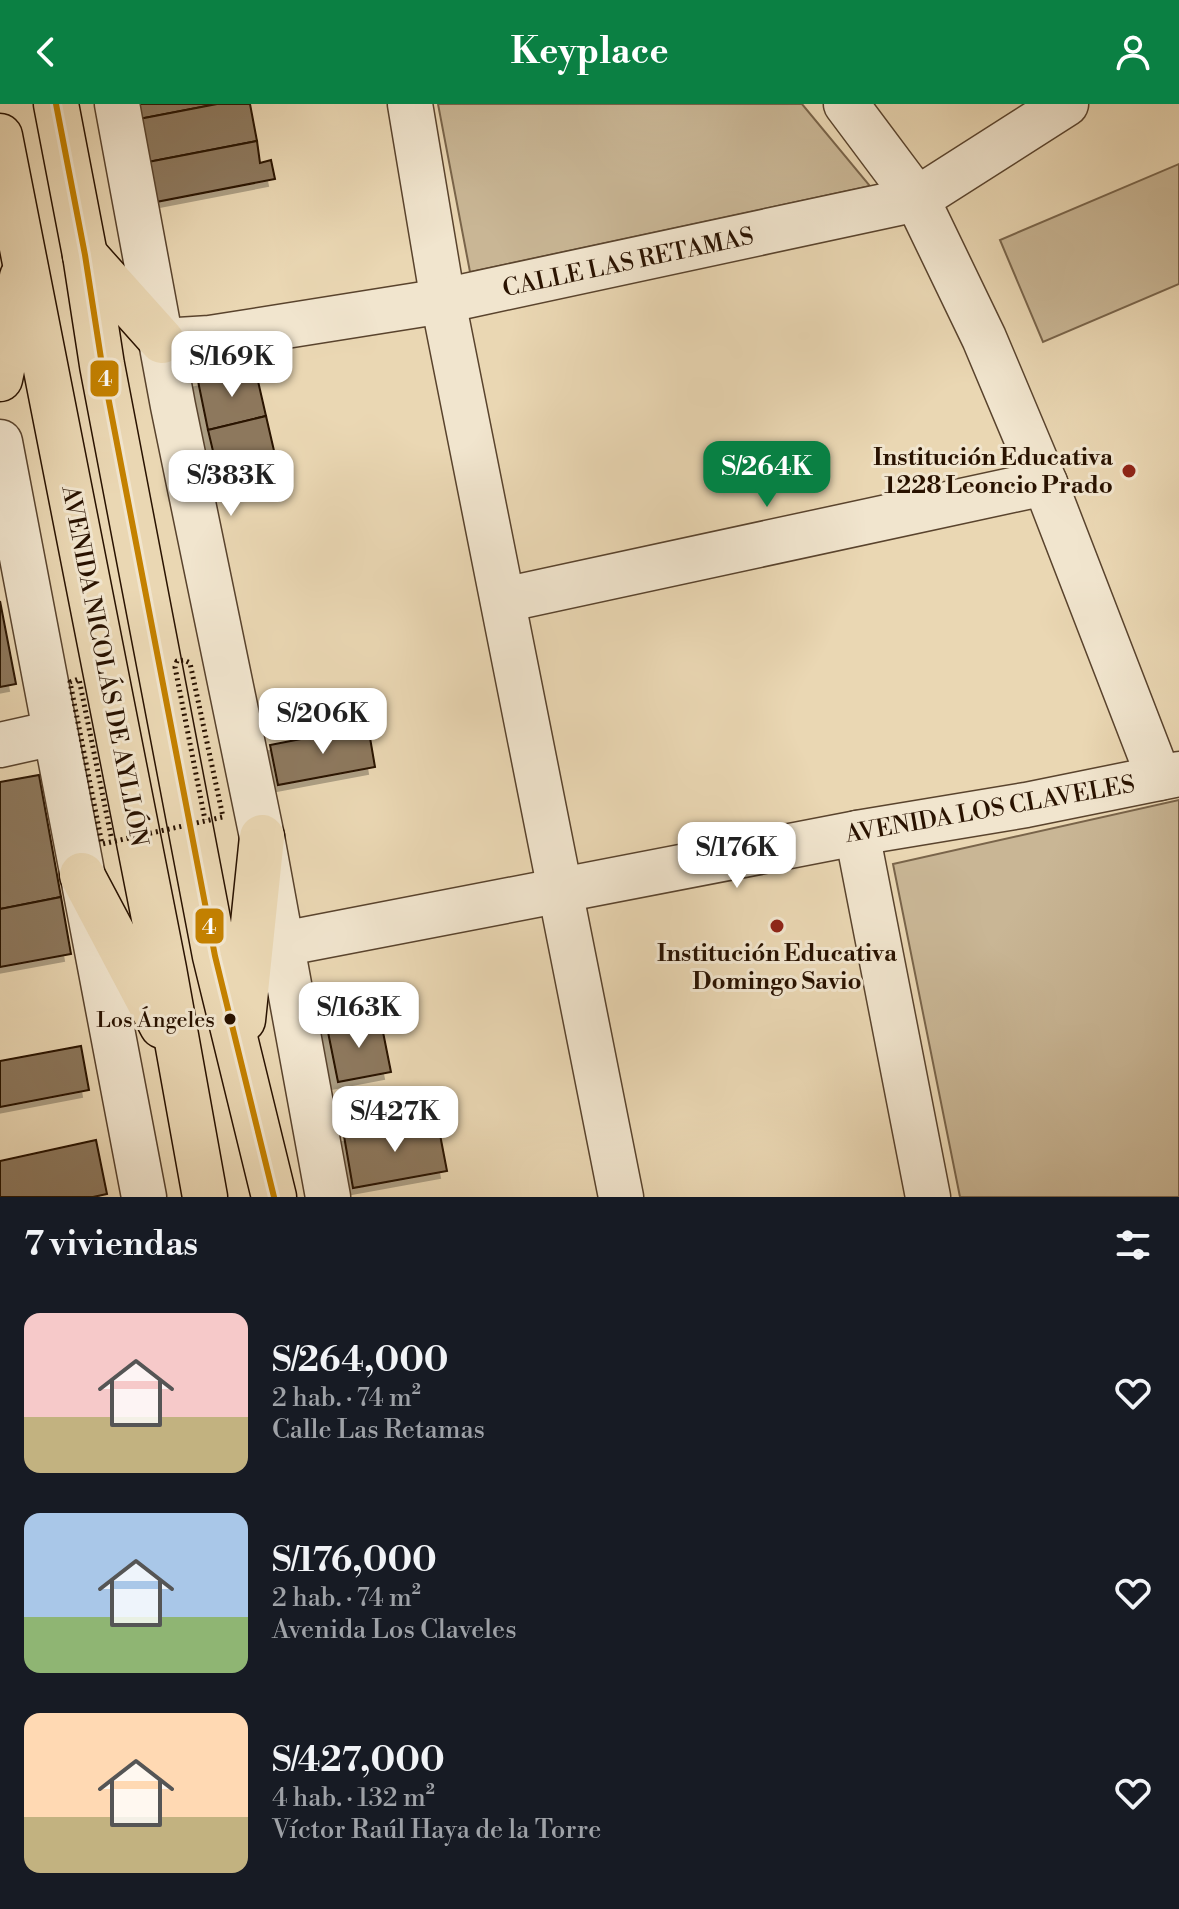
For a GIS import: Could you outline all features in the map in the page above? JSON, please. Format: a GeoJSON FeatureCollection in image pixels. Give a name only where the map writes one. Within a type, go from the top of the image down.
{"type":"FeatureCollection","features":[{"type":"Feature","properties":{"kind":"main road"},"geometry":{"type":"LineString","coordinates":[[56,104],[102,365],[215,956],[274,1197]]}},
{"type":"Feature","properties":{"kind":"main road","name":"AVENIDA NICOLÁS DE AYLLÓN"},"geometry":{"type":"LineString","coordinates":[[0,136],[164,969],[205,1197]]}},
{"type":"Feature","properties":{"kind":"main road"},"geometry":{"type":"LineString","coordinates":[[85,255],[162,341]]}},
{"type":"Feature","properties":{"kind":"main road"},"geometry":{"type":"LineString","coordinates":[[0,379],[26,259]]}},
{"type":"Feature","properties":{"kind":"main road"},"geometry":{"type":"LineString","coordinates":[[240,1051],[262,837]]}},
{"type":"Feature","properties":{"kind":"main road"},"geometry":{"type":"LineString","coordinates":[[82,875],[180,1060]]}},
{"type":"Feature","properties":{"kind":"street"},"geometry":{"type":"LineString","coordinates":[[117,104],[173,406],[262,837],[328,1197]]}},
{"type":"Feature","properties":{"kind":"street"},"geometry":{"type":"LineString","coordinates":[[410,104],[443,301],[621,1197]]}},
{"type":"Feature","properties":{"kind":"street"},"geometry":{"type":"LineString","coordinates":[[846,104],[917,199],[984,338],[1169,776]]}},
{"type":"Feature","properties":{"kind":"street","name":"CALLE LAS RETAMAS"},"geometry":{"type":"LineString","coordinates":[[162,341],[210,338],[443,301],[917,199],[1066,104]]}},
{"type":"Feature","properties":{"kind":"street"},"geometry":{"type":"LineString","coordinates":[[0,442],[144,1197]]}},
{"type":"Feature","properties":{"kind":"street"},"geometry":{"type":"LineString","coordinates":[[503,600],[1045,483]]}},
{"type":"Feature","properties":{"kind":"street"},"geometry":{"type":"LineString","coordinates":[[0,745],[54,733]]}},
{"type":"Feature","properties":{"kind":"street","name":"AVENIDA LOS CLAVELES"},"geometry":{"type":"LineString","coordinates":[[282,944],[1169,776]]}},
{"type":"Feature","properties":{"kind":"street"},"geometry":{"type":"LineString","coordinates":[[857,833],[928,1197]]}},
{"type":"Feature","properties":{"kind":"path"},"geometry":{"type":"LineString","coordinates":[[111,836],[79,679],[70,682],[102,844],[223,817],[190,663],[177,661],[175,667],[205,820]]}},
{"type":"Feature","properties":{"kind":"shaded area"},"geometry":{"type":"Polygon","coordinates":[[[438,104],[802,104],[870,186],[470,272],[438,104]]]}},
{"type":"Feature","properties":{"kind":"shaded area"},"geometry":{"type":"Polygon","coordinates":[[[1179,164],[1179,284],[1043,342],[1000,240],[1179,164]]]}},
{"type":"Feature","properties":{"kind":"shaded area"},"geometry":{"type":"Polygon","coordinates":[[[1179,800],[1179,1197],[960,1197],[893,864],[1179,800]]]}},
{"type":"Feature","properties":{"kind":"building"},"geometry":{"type":"Polygon","coordinates":[[[137,104],[217,104],[139,119],[137,104]]]}},
{"type":"Feature","properties":{"kind":"building"},"geometry":{"type":"Polygon","coordinates":[[[217,104],[250,104],[257,141],[148,162],[139,119],[217,104]]]}},
{"type":"Feature","properties":{"kind":"building"},"geometry":{"type":"Polygon","coordinates":[[[257,141],[260,163],[271,160],[275,179],[156,202],[148,162],[257,141]]]}},
{"type":"Feature","properties":{"kind":"building"},"geometry":{"type":"Polygon","coordinates":[[[255,368],[266,416],[208,430],[198,381],[255,368]]]}},
{"type":"Feature","properties":{"kind":"building"},"geometry":{"type":"Polygon","coordinates":[[[266,416],[275,455],[217,468],[208,430],[266,416]]]}},
{"type":"Feature","properties":{"kind":"building"},"geometry":{"type":"Polygon","coordinates":[[[0,601],[16,684],[0,687],[0,601]]]}},
{"type":"Feature","properties":{"kind":"building"},"geometry":{"type":"Polygon","coordinates":[[[368,726],[375,767],[278,785],[270,745],[368,726]]]}},
{"type":"Feature","properties":{"kind":"building"},"geometry":{"type":"Polygon","coordinates":[[[39,775],[61,897],[0,909],[0,782],[39,775]]]}},
{"type":"Feature","properties":{"kind":"building"},"geometry":{"type":"Polygon","coordinates":[[[61,897],[71,954],[0,967],[0,909],[61,897]]]}},
{"type":"Feature","properties":{"kind":"building"},"geometry":{"type":"Polygon","coordinates":[[[380,1017],[391,1072],[338,1082],[327,1027],[380,1017]]]}},
{"type":"Feature","properties":{"kind":"building"},"geometry":{"type":"Polygon","coordinates":[[[81,1046],[89,1090],[0,1107],[0,1061],[81,1046]]]}},
{"type":"Feature","properties":{"kind":"building"},"geometry":{"type":"Polygon","coordinates":[[[437,1119],[447,1171],[353,1188],[344,1136],[437,1119]]]}},
{"type":"Feature","properties":{"kind":"building"},"geometry":{"type":"Polygon","coordinates":[[[96,1140],[107,1194],[93,1197],[0,1197],[0,1161],[96,1140]]]}},
{"type":"Feature","properties":{"kind":"transit line","name":"4"},"geometry":{"type":"LineString","coordinates":[[56,104],[102,365],[215,956],[274,1197]]}},
{"type":"Feature","properties":{"kind":"place","name":"Institución Educativa 1228 Leoncio Prado"},"geometry":{"type":"Point","coordinates":[1129,471]}},
{"type":"Feature","properties":{"kind":"place","name":"Institución Educativa Domingo Savio"},"geometry":{"type":"Point","coordinates":[777,926]}},
{"type":"Feature","properties":{"kind":"place","name":"Los Ángeles"},"geometry":{"type":"Point","coordinates":[230,1019]}}]}
